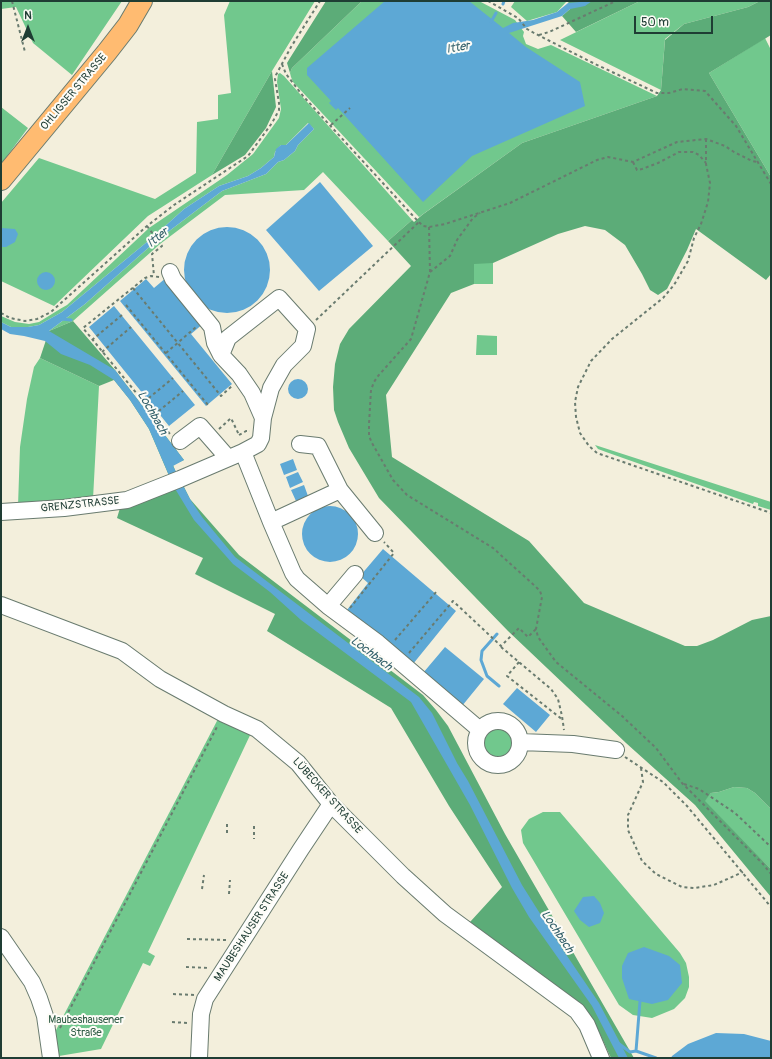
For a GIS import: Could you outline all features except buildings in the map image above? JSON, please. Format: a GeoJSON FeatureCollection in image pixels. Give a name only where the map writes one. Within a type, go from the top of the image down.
{"type":"FeatureCollection","features":[{"type":"Feature","properties":{"kind":"main road","name":"OHLIGSER STRASSE"},"geometry":{"type":"LineString","coordinates":[[1,180],[107,52],[128,25],[142,1]]}},
{"type":"Feature","properties":{"kind":"street"},"geometry":{"type":"LineString","coordinates":[[170,272],[173,279],[212,327],[215,343],[221,355],[239,374],[252,393],[263,418]]}},
{"type":"Feature","properties":{"kind":"street"},"geometry":{"type":"LineString","coordinates":[[221,355],[228,338],[279,298],[306,329],[303,346],[284,365],[271,388],[263,418]]}},
{"type":"Feature","properties":{"kind":"street","name":"GRENZSTRASSE"},"geometry":{"type":"LineString","coordinates":[[1,512],[64,508],[127,500],[176,481],[258,444],[261,438],[263,418]]}},
{"type":"Feature","properties":{"kind":"street"},"geometry":{"type":"LineString","coordinates":[[180,441],[200,426],[228,458]]}},
{"type":"Feature","properties":{"kind":"street"},"geometry":{"type":"LineString","coordinates":[[300,444],[318,446],[340,490],[375,533]]}},
{"type":"Feature","properties":{"kind":"street"},"geometry":{"type":"LineString","coordinates":[[243,452],[292,573],[302,584],[328,606],[378,643],[480,730]]}},
{"type":"Feature","properties":{"kind":"street"},"geometry":{"type":"LineString","coordinates":[[271,522],[340,490]]}},
{"type":"Feature","properties":{"kind":"street"},"geometry":{"type":"LineString","coordinates":[[328,606],[355,574]]}},
{"type":"Feature","properties":{"kind":"street","name":"LÜBECKER STRASSE"},"geometry":{"type":"LineString","coordinates":[[1,605],[122,651],[160,679],[224,714],[257,728],[292,757],[331,804],[403,876],[445,914],[577,1011],[587,1025],[601,1058]]}},
{"type":"Feature","properties":{"kind":"street"},"geometry":{"type":"LineString","coordinates":[[498,720],[511,724],[516,729],[520,742],[516,755],[511,760],[498,765],[485,761],[480,756],[476,743],[480,730],[485,725],[498,720]]}},
{"type":"Feature","properties":{"kind":"street"},"geometry":{"type":"LineString","coordinates":[[520,742],[565,744],[616,750]]}},
{"type":"Feature","properties":{"kind":"street","name":"MAUBESHAUSER STRASSE"},"geometry":{"type":"LineString","coordinates":[[199,1058],[202,1009],[208,995],[331,804]]}},
{"type":"Feature","properties":{"kind":"street"},"geometry":{"type":"LineString","coordinates":[[1,937],[32,982],[44,1016],[51,1058]]}},
{"type":"Feature","properties":{"kind":"path"},"geometry":{"type":"LineString","coordinates":[[12,1],[25,52]]}},
{"type":"Feature","properties":{"kind":"path"},"geometry":{"type":"LineString","coordinates":[[1,313],[10,318],[25,321],[37,319],[51,312],[147,226],[174,205],[248,156],[272,123],[279,110],[274,79],[276,74],[320,1]]}},
{"type":"Feature","properties":{"kind":"path"},"geometry":{"type":"LineString","coordinates":[[488,1],[518,18],[527,29],[538,35],[657,93],[670,93],[683,89],[705,91],[736,126],[771,184]]}},
{"type":"Feature","properties":{"kind":"path"},"geometry":{"type":"LineString","coordinates":[[538,35],[555,30],[616,1]]}},
{"type":"Feature","properties":{"kind":"path"},"geometry":{"type":"LineString","coordinates":[[282,64],[286,74],[303,96],[423,226],[429,227],[444,224],[516,200],[597,160],[608,157],[633,162],[678,142],[706,139],[725,146],[752,161],[758,162]]}},
{"type":"Feature","properties":{"kind":"path"},"geometry":{"type":"LineString","coordinates":[[331,125],[350,108]]}},
{"type":"Feature","properties":{"kind":"path"},"geometry":{"type":"LineString","coordinates":[[706,139],[706,164],[710,183],[708,202],[701,224],[694,238],[688,261],[674,285],[663,298],[612,339],[591,361],[578,387],[575,402],[576,417],[580,433],[589,446],[597,453],[771,513]]}},
{"type":"Feature","properties":{"kind":"path"},"geometry":{"type":"LineString","coordinates":[[633,162],[637,170],[658,163],[679,152],[693,152],[699,155],[706,164]]}},
{"type":"Feature","properties":{"kind":"path"},"geometry":{"type":"LineString","coordinates":[[430,272],[450,256],[457,240],[473,218],[482,211]]}},
{"type":"Feature","properties":{"kind":"path"},"geometry":{"type":"LineString","coordinates":[[306,329],[419,222]]}},
{"type":"Feature","properties":{"kind":"path"},"geometry":{"type":"LineString","coordinates":[[147,226],[162,246],[152,254],[154,276],[149,276],[83,328],[177,443],[180,441]]}},
{"type":"Feature","properties":{"kind":"path"},"geometry":{"type":"LineString","coordinates":[[429,227],[430,272],[411,339],[374,382],[371,390],[368,424],[369,436],[372,443],[393,480],[407,495],[493,548],[540,591],[542,597],[536,629],[538,637],[556,662],[622,716],[656,748],[682,783],[763,864],[771,874]]}},
{"type":"Feature","properties":{"kind":"path"},"geometry":{"type":"LineString","coordinates":[[133,289],[221,396],[224,393]]}},
{"type":"Feature","properties":{"kind":"path"},"geometry":{"type":"LineString","coordinates":[[126,305],[208,405]]}},
{"type":"Feature","properties":{"kind":"path"},"geometry":{"type":"LineString","coordinates":[[92,340],[122,315]]}},
{"type":"Feature","properties":{"kind":"path"},"geometry":{"type":"LineString","coordinates":[[102,352],[131,327]]}},
{"type":"Feature","properties":{"kind":"path"},"geometry":{"type":"LineString","coordinates":[[166,353],[190,333]]}},
{"type":"Feature","properties":{"kind":"path"},"geometry":{"type":"LineString","coordinates":[[144,402],[173,378]]}},
{"type":"Feature","properties":{"kind":"path"},"geometry":{"type":"LineString","coordinates":[[154,415],[183,391]]}},
{"type":"Feature","properties":{"kind":"path"},"geometry":{"type":"LineString","coordinates":[[209,437],[231,418],[239,435]]}},
{"type":"Feature","properties":{"kind":"path"},"geometry":{"type":"LineString","coordinates":[[348,611],[394,553],[375,533]]}},
{"type":"Feature","properties":{"kind":"path"},"geometry":{"type":"LineString","coordinates":[[391,646],[436,592]]}},
{"type":"Feature","properties":{"kind":"path"},"geometry":{"type":"LineString","coordinates":[[405,658],[453,601],[518,662],[551,689],[558,699],[563,720],[565,744]]}},
{"type":"Feature","properties":{"kind":"path"},"geometry":{"type":"LineString","coordinates":[[501,646],[519,628],[528,637],[536,629]]}},
{"type":"Feature","properties":{"kind":"path"},"geometry":{"type":"LineString","coordinates":[[518,662],[507,676],[563,720]]}},
{"type":"Feature","properties":{"kind":"path"},"geometry":{"type":"LineString","coordinates":[[48,1039],[54,1037],[66,1019],[224,714]]}},
{"type":"Feature","properties":{"kind":"path"},"geometry":{"type":"LineString","coordinates":[[616,750],[663,782],[687,806],[771,907]]}},
{"type":"Feature","properties":{"kind":"path"},"geometry":{"type":"LineString","coordinates":[[641,768],[643,782],[628,815],[628,830],[642,862],[656,874],[682,887],[694,888],[714,885],[743,872]]}},
{"type":"Feature","properties":{"kind":"path"},"geometry":{"type":"LineString","coordinates":[[682,783],[699,789],[731,810],[771,847]]}},
{"type":"Feature","properties":{"kind":"path"},"geometry":{"type":"LineString","coordinates":[[227,824],[227,833]]}},
{"type":"Feature","properties":{"kind":"path"},"geometry":{"type":"LineString","coordinates":[[254,826],[254,839]]}},
{"type":"Feature","properties":{"kind":"path"},"geometry":{"type":"LineString","coordinates":[[202,889],[204,875]]}},
{"type":"Feature","properties":{"kind":"path"},"geometry":{"type":"LineString","coordinates":[[229,894],[230,880]]}},
{"type":"Feature","properties":{"kind":"path"},"geometry":{"type":"LineString","coordinates":[[187,939],[243,940]]}},
{"type":"Feature","properties":{"kind":"path"},"geometry":{"type":"LineString","coordinates":[[186,967],[225,968]]}},
{"type":"Feature","properties":{"kind":"path"},"geometry":{"type":"LineString","coordinates":[[173,994],[208,995]]}},
{"type":"Feature","properties":{"kind":"path"},"geometry":{"type":"LineString","coordinates":[[172,1022],[200,1023]]}},
{"type":"Feature","properties":{"kind":"green space"},"geometry":{"type":"Polygon","coordinates":[[[1,1],[122,1],[72,75],[33,43],[16,7],[1,9],[1,1]]]}},
{"type":"Feature","properties":{"kind":"green space"},"geometry":{"type":"Polygon","coordinates":[[[230,1],[315,1],[272,71],[212,175],[148,216],[54,306],[1,281],[1,203],[39,158],[155,199],[196,173],[197,122],[218,119],[218,95],[231,93],[224,15],[230,1]]]}},
{"type":"Feature","properties":{"kind":"green space"},"geometry":{"type":"Polygon","coordinates":[[[326,1],[362,1],[292,68],[290,73],[287,63],[326,1]]]}},
{"type":"Feature","properties":{"kind":"green space"},"geometry":{"type":"Polygon","coordinates":[[[362,1],[479,1],[515,20],[524,32],[523,36],[526,44],[538,49],[551,45],[657,96],[522,143],[419,217],[293,82],[291,77],[290,73],[292,68],[362,1]]]}},
{"type":"Feature","properties":{"kind":"green space"},"geometry":{"type":"Polygon","coordinates":[[[515,1],[567,1],[557,12],[527,21],[511,7],[515,1]]]}},
{"type":"Feature","properties":{"kind":"green space"},"geometry":{"type":"Polygon","coordinates":[[[568,1],[640,1],[576,32],[562,16],[570,9],[568,1]]]}},
{"type":"Feature","properties":{"kind":"green space"},"geometry":{"type":"Polygon","coordinates":[[[640,1],[760,1],[748,7],[684,24],[665,39],[661,90],[560,40],[640,1]]]}},
{"type":"Feature","properties":{"kind":"green space"},"geometry":{"type":"Polygon","coordinates":[[[760,1],[771,1],[771,35],[709,73],[771,177],[771,274],[766,280],[696,229],[667,289],[658,295],[650,290],[625,245],[605,230],[585,226],[558,234],[493,263],[474,264],[474,284],[451,293],[386,395],[392,457],[529,541],[584,603],[685,646],[697,646],[713,640],[752,620],[771,616],[771,809],[755,793],[747,788],[734,787],[711,793],[705,801],[771,869],[771,897],[695,805],[626,743],[508,631],[379,498],[349,448],[338,422],[334,410],[333,387],[335,364],[340,344],[349,329],[411,266],[388,241],[412,220],[414,222],[522,143],[657,96],[661,90],[665,40],[684,24],[748,7],[760,1]]]}},
{"type":"Feature","properties":{"kind":"green space"},"geometry":{"type":"Polygon","coordinates":[[[765,38],[771,50],[771,177],[709,73],[765,38]]]}},
{"type":"Feature","properties":{"kind":"green space"},"geometry":{"type":"Polygon","coordinates":[[[272,71],[276,107],[266,128],[245,155],[212,175],[272,71]]]}},
{"type":"Feature","properties":{"kind":"green space"},"geometry":{"type":"Polygon","coordinates":[[[280,73],[412,220],[388,241],[323,172],[304,190],[225,195],[160,244],[73,321],[49,331],[85,304],[156,241],[222,191],[266,174],[278,162],[284,160],[295,151],[298,145],[314,129],[308,123],[286,145],[281,145],[275,152],[274,157],[261,168],[248,176],[219,186],[184,209],[153,237],[62,312],[39,325],[28,327],[11,327],[1,322],[1,316],[15,322],[29,324],[39,322],[67,305],[149,228],[227,175],[253,154],[279,118],[281,109],[277,82],[278,74],[280,73]]]}},
{"type":"Feature","properties":{"kind":"green space"},"geometry":{"type":"Polygon","coordinates":[[[1,107],[28,128],[1,164],[1,107]]]}},
{"type":"Feature","properties":{"kind":"green space"},"geometry":{"type":"Polygon","coordinates":[[[474,263],[493,263],[493,284],[474,284],[474,263]]]}},
{"type":"Feature","properties":{"kind":"green space"},"geometry":{"type":"Polygon","coordinates":[[[73,321],[115,370],[184,460],[173,465],[177,475],[170,478],[149,429],[130,400],[114,380],[99,386],[40,358],[49,331],[73,321]]]}},
{"type":"Feature","properties":{"kind":"green space"},"geometry":{"type":"Polygon","coordinates":[[[477,335],[497,336],[497,355],[476,355],[477,335]]]}},
{"type":"Feature","properties":{"kind":"green space"},"geometry":{"type":"Polygon","coordinates":[[[40,358],[99,386],[93,499],[18,506],[20,447],[27,399],[34,367],[40,358]]]}},
{"type":"Feature","properties":{"kind":"green space"},"geometry":{"type":"Polygon","coordinates":[[[595,445],[771,502],[771,510],[758,506],[758,503],[754,502],[753,504],[606,452],[598,449],[595,445]]]}},
{"type":"Feature","properties":{"kind":"green space"},"geometry":{"type":"Polygon","coordinates":[[[182,483],[190,499],[239,555],[423,695],[436,710],[448,726],[505,834],[634,1058],[611,1058],[594,1021],[561,990],[470,922],[502,887],[449,806],[391,708],[267,631],[275,614],[195,574],[203,558],[117,518],[120,508],[182,483]]]}},
{"type":"Feature","properties":{"kind":"green space","name":"Maubeshausener Straße"},"geometry":{"type":"Polygon","coordinates":[[[218,719],[252,731],[148,952],[155,956],[150,966],[143,963],[101,1049],[59,1056],[55,1032],[218,719]]]}},
{"type":"Feature","properties":{"kind":"green space"},"geometry":{"type":"Polygon","coordinates":[[[494,723],[502,723],[514,732],[517,742],[514,752],[508,758],[502,761],[494,761],[482,752],[479,746],[479,738],[488,726],[494,723]]]}},
{"type":"Feature","properties":{"kind":"green space"},"geometry":{"type":"Polygon","coordinates":[[[734,787],[747,788],[755,793],[771,809],[771,869],[704,801],[711,793],[734,787]]]}},
{"type":"Feature","properties":{"kind":"green space"},"geometry":{"type":"Polygon","coordinates":[[[543,812],[560,812],[680,953],[686,963],[689,977],[689,987],[685,998],[674,1009],[652,1018],[633,1015],[619,1005],[523,843],[521,830],[529,819],[543,812]]]}},
{"type":"Feature","properties":{"kind":"water","name":"Itter"},"geometry":{"type":"Polygon","coordinates":[[[385,1],[469,1],[503,28],[513,23],[533,20],[557,12],[568,3],[592,1],[585,6],[570,9],[562,16],[509,33],[526,47],[580,82],[585,106],[472,156],[423,202],[338,108],[336,110],[329,103],[331,101],[307,75],[307,68],[385,1]]]}},
{"type":"Feature","properties":{"kind":"water","name":"Itter"},"geometry":{"type":"Polygon","coordinates":[[[309,123],[314,129],[298,145],[295,151],[284,160],[278,162],[266,174],[222,191],[156,241],[85,304],[49,331],[115,370],[184,460],[173,466],[190,499],[202,517],[235,557],[419,697],[432,713],[522,885],[599,1003],[628,1058],[619,1058],[592,1006],[529,917],[512,888],[470,805],[411,702],[301,620],[270,592],[233,564],[194,520],[174,487],[149,429],[130,400],[114,380],[90,365],[61,354],[45,341],[10,334],[1,329],[1,322],[11,327],[28,327],[39,325],[62,312],[153,237],[184,209],[219,186],[248,176],[261,168],[274,157],[276,149],[281,145],[286,145],[309,123]]]}},
{"type":"Feature","properties":{"kind":"water"},"geometry":{"type":"Polygon","coordinates":[[[320,182],[373,246],[319,291],[266,230],[320,182]]]}},
{"type":"Feature","properties":{"kind":"water"},"geometry":{"type":"Polygon","coordinates":[[[227,227],[243,230],[251,234],[263,246],[267,254],[270,270],[267,286],[263,294],[251,306],[243,310],[227,313],[211,310],[203,306],[191,294],[187,286],[184,270],[187,254],[191,246],[203,234],[211,230],[227,227]]]}},
{"type":"Feature","properties":{"kind":"water"},"geometry":{"type":"Polygon","coordinates":[[[1,228],[15,229],[18,234],[15,242],[6,247],[1,247],[1,228]]]}},
{"type":"Feature","properties":{"kind":"water"},"geometry":{"type":"Polygon","coordinates":[[[42,272],[50,272],[55,277],[53,288],[50,290],[42,290],[37,285],[37,277],[42,272]]]}},
{"type":"Feature","properties":{"kind":"water"},"geometry":{"type":"Polygon","coordinates":[[[167,277],[204,323],[191,334],[232,384],[206,406],[120,301],[146,279],[154,288],[167,277]]]}},
{"type":"Feature","properties":{"kind":"water"},"geometry":{"type":"Polygon","coordinates":[[[114,306],[195,405],[169,426],[89,327],[114,306]]]}},
{"type":"Feature","properties":{"kind":"water"},"geometry":{"type":"Polygon","coordinates":[[[298,379],[305,382],[308,389],[305,396],[298,399],[291,396],[288,389],[291,382],[298,379]]]}},
{"type":"Feature","properties":{"kind":"water"},"geometry":{"type":"Polygon","coordinates":[[[293,459],[297,470],[284,475],[280,464],[293,459]]]}},
{"type":"Feature","properties":{"kind":"water"},"geometry":{"type":"Polygon","coordinates":[[[298,472],[303,482],[290,488],[286,477],[298,472]]]}},
{"type":"Feature","properties":{"kind":"water"},"geometry":{"type":"Polygon","coordinates":[[[304,485],[308,496],[296,501],[291,490],[304,485]]]}},
{"type":"Feature","properties":{"kind":"water"},"geometry":{"type":"Polygon","coordinates":[[[330,506],[341,508],[350,514],[356,523],[358,534],[356,545],[350,554],[341,560],[330,562],[319,560],[310,554],[304,545],[302,534],[304,523],[310,514],[319,508],[330,506]]]}},
{"type":"Feature","properties":{"kind":"water"},"geometry":{"type":"Polygon","coordinates":[[[383,549],[456,611],[413,664],[347,610],[368,583],[360,576],[383,549]]]}},
{"type":"Feature","properties":{"kind":"water"},"geometry":{"type":"Polygon","coordinates":[[[445,647],[484,679],[462,706],[423,673],[445,647]]]}},
{"type":"Feature","properties":{"kind":"water"},"geometry":{"type":"Polygon","coordinates":[[[517,688],[550,715],[536,732],[503,704],[517,688]]]}},
{"type":"Feature","properties":{"kind":"water"},"geometry":{"type":"Polygon","coordinates":[[[594,896],[600,903],[604,913],[600,923],[589,927],[580,920],[574,911],[583,897],[594,896]]]}},
{"type":"Feature","properties":{"kind":"water"},"geometry":{"type":"Polygon","coordinates":[[[644,947],[669,956],[680,965],[682,983],[668,1000],[652,1004],[629,999],[622,978],[622,966],[628,953],[644,947]]]}},
{"type":"Feature","properties":{"kind":"water"},"geometry":{"type":"Polygon","coordinates":[[[716,1033],[744,1034],[771,1041],[771,1058],[671,1058],[688,1044],[716,1033]]]}},
{"type":"Feature","properties":{"kind":"waterway"},"geometry":{"type":"LineString","coordinates":[[491,22],[496,13]]}},
{"type":"Feature","properties":{"kind":"waterway"},"geometry":{"type":"LineString","coordinates":[[61,319],[71,320]]}},
{"type":"Feature","properties":{"kind":"waterway"},"geometry":{"type":"LineString","coordinates":[[497,634],[482,651],[481,660],[487,676],[499,686]]}},
{"type":"Feature","properties":{"kind":"waterway"},"geometry":{"type":"LineString","coordinates":[[636,1051],[640,1001]]}},
{"type":"Feature","properties":{"kind":"waterway"},"geometry":{"type":"LineString","coordinates":[[618,1043],[630,1052],[636,1051],[656,1058]]}},
{"type":"Feature","properties":{"kind":"water label","name":"Lochbach"},"geometry":{"type":"Point","coordinates":[152,413]}},
{"type":"Feature","properties":{"kind":"water label","name":"Lochbach"},"geometry":{"type":"Point","coordinates":[371,654]}},
{"type":"Feature","properties":{"kind":"water label","name":"Lochbach"},"geometry":{"type":"Point","coordinates":[557,932]}}]}
